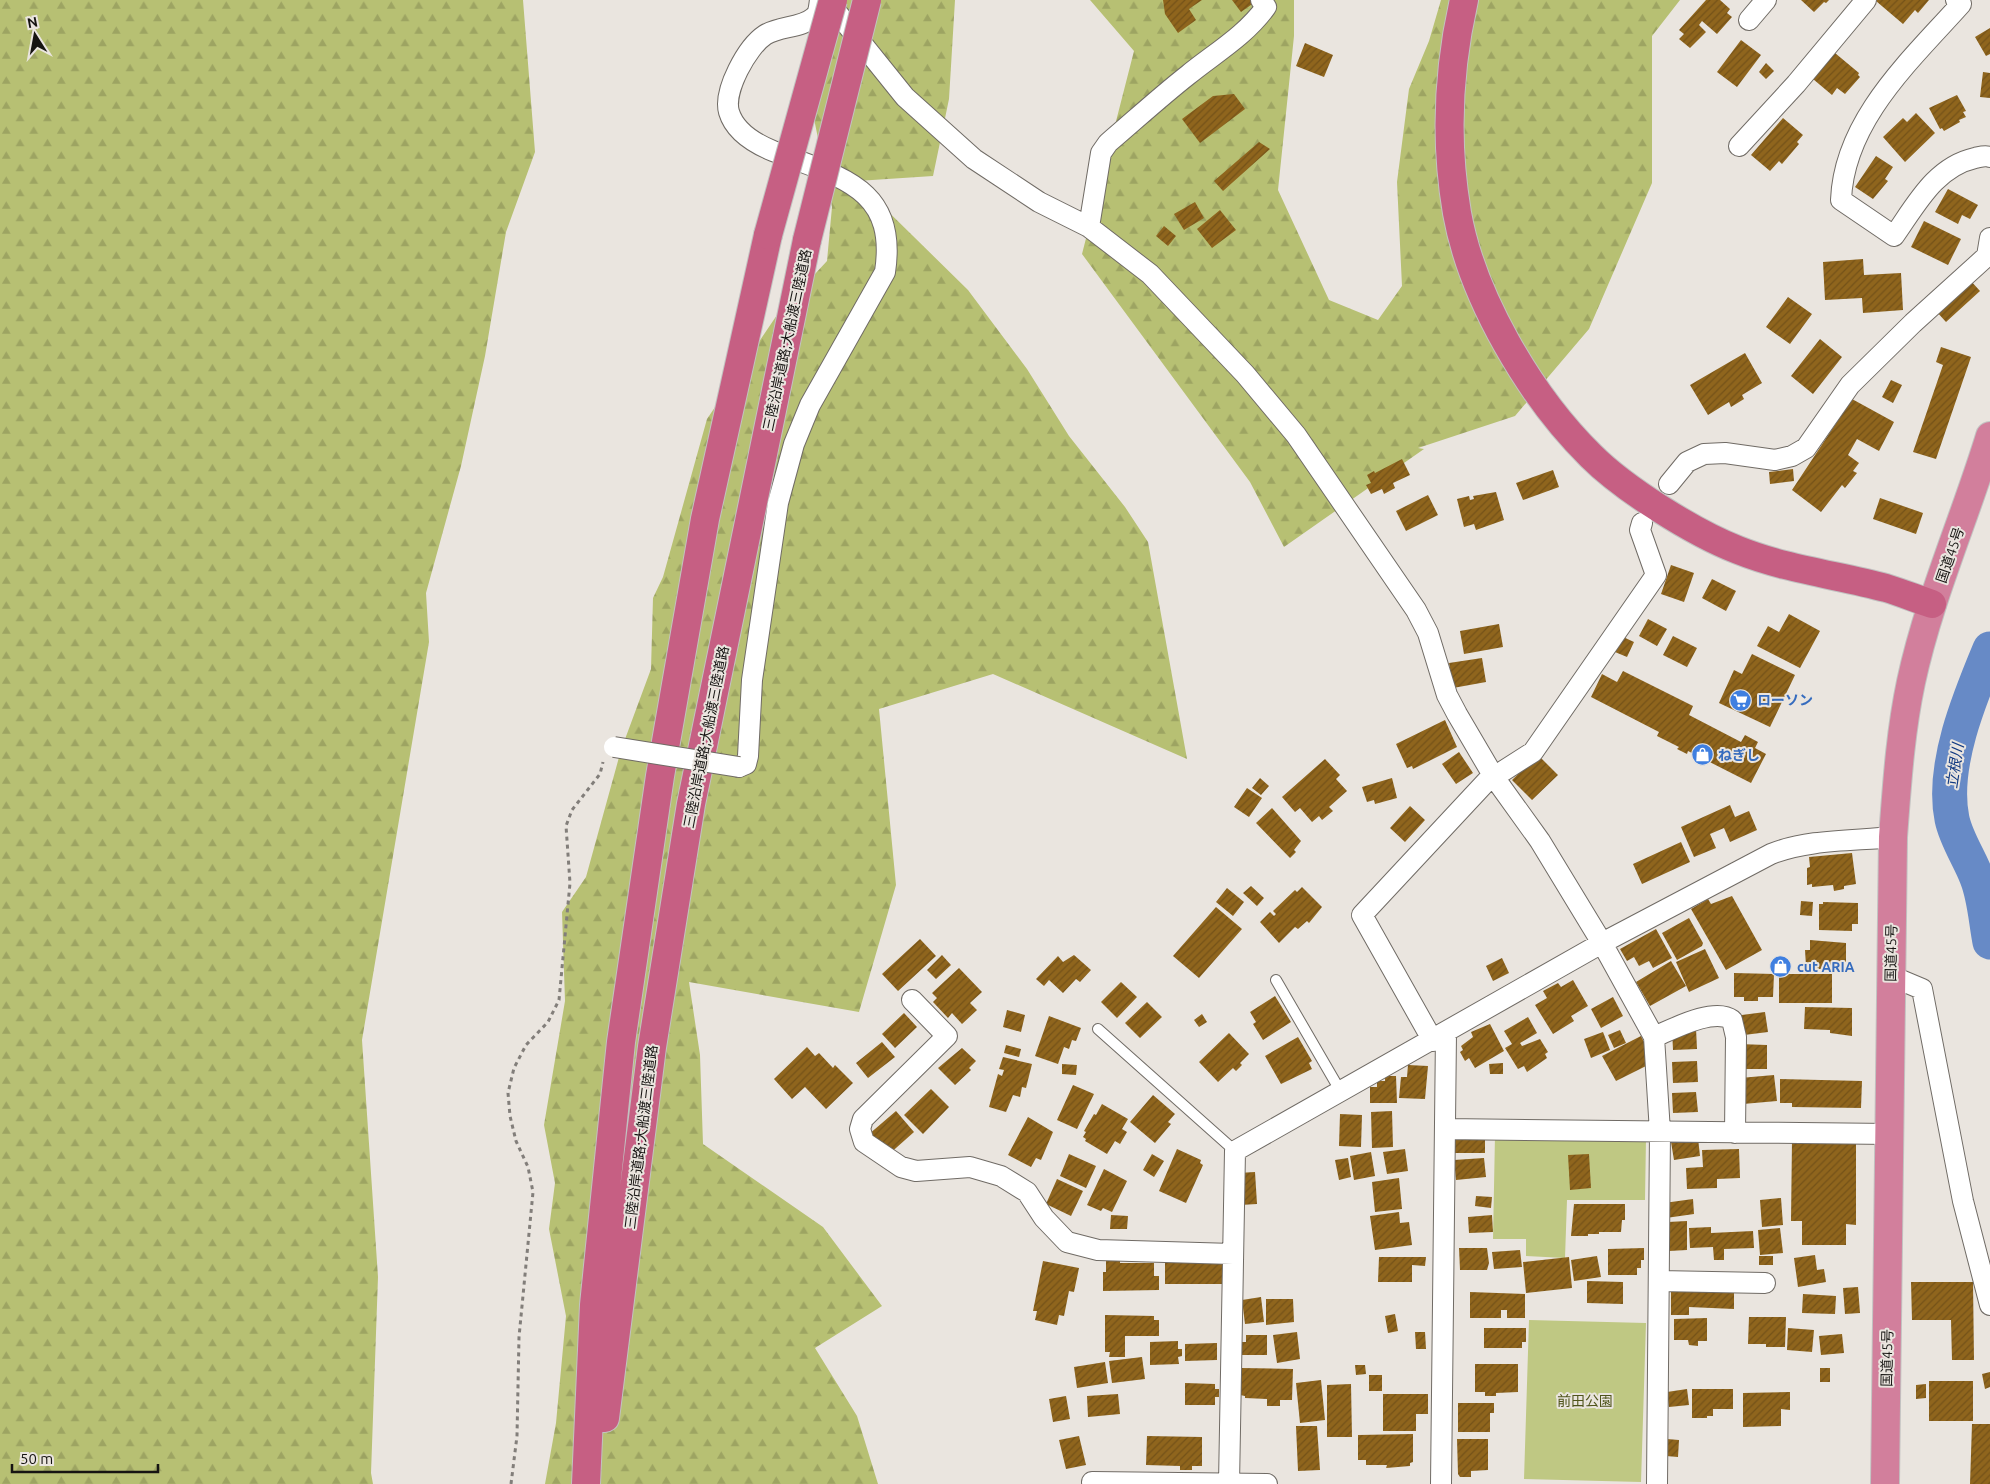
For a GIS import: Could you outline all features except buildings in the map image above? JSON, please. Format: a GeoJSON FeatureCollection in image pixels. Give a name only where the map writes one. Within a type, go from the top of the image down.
{"type":"FeatureCollection","features":[{"type":"Feature","properties":{"kind":"highway","name":"三陸沿岸道路;大船渡三陸道路"},"geometry":{"type":"LineString","coordinates":[[586,1484],[594,1305],[621,1042],[660,776],[705,519],[768,235],[833,0]]}},
{"type":"Feature","properties":{"kind":"highway","name":"三陸沿岸道路;大船渡三陸道路"},"geometry":{"type":"LineString","coordinates":[[596,1484],[652,1047],[691,804],[807,240],[867,0]]}},
{"type":"Feature","properties":{"kind":"highway"},"geometry":{"type":"LineString","coordinates":[[1464,0],[1455,38],[1450,101],[1450,162],[1458,215],[1474,272],[1493,317],[1520,366],[1553,413],[1592,457],[1637,492],[1691,528],[1738,550],[1801,568],[1888,589],[1932,604]]}},
{"type":"Feature","properties":{"kind":"highway","name":"国道45号"},"geometry":{"type":"LineString","coordinates":[[1885,1484],[1894,838],[1902,737],[1911,682],[1932,604],[1990,436]]}},
{"type":"Feature","properties":{"kind":"street"},"geometry":{"type":"LineString","coordinates":[[614,747],[739,767],[746,764],[752,680],[776,513],[794,444],[810,405],[884,272],[887,256],[886,234],[873,200],[854,184],[756,144],[742,132],[729,112],[731,86],[745,57],[764,36],[787,26],[809,21],[817,16],[820,0]]}},
{"type":"Feature","properties":{"kind":"street"},"geometry":{"type":"LineString","coordinates":[[827,0],[905,97],[974,159],[1039,202],[1089,227],[1150,274],[1244,374],[1296,435],[1416,610],[1428,633],[1447,694],[1494,776],[1540,841],[1602,943],[1654,1037],[1660,1132],[1657,1484]]}},
{"type":"Feature","properties":{"kind":"street"},"geometry":{"type":"LineString","coordinates":[[1089,227],[1101,153],[1108,143],[1188,75],[1256,21],[1266,7],[1261,0]]}},
{"type":"Feature","properties":{"kind":"street"},"geometry":{"type":"LineString","coordinates":[[1749,20],[1766,0]]}},
{"type":"Feature","properties":{"kind":"street"},"geometry":{"type":"LineString","coordinates":[[1739,146],[1796,84],[1866,0]]}},
{"type":"Feature","properties":{"kind":"street"},"geometry":{"type":"LineString","coordinates":[[1956,0],[1961,4],[1877,102],[1852,148],[1842,180],[1841,200],[1894,236],[1928,187],[1946,170],[1966,160],[1986,155],[1990,157]]}},
{"type":"Feature","properties":{"kind":"street"},"geometry":{"type":"LineString","coordinates":[[1669,484],[1687,462],[1704,454],[1725,453],[1775,460],[1792,456],[1806,448],[1850,385],[1989,250]]}},
{"type":"Feature","properties":{"kind":"street"},"geometry":{"type":"LineString","coordinates":[[1441,1484],[1445,1129],[1440,1037],[1362,915],[1486,782],[1533,752],[1656,576],[1640,530],[1642,523]]}},
{"type":"Feature","properties":{"kind":"street"},"geometry":{"type":"LineString","coordinates":[[1229,1484],[1235,1151],[1440,1037],[1602,943],[1786,847],[1894,838]]}},
{"type":"Feature","properties":{"kind":"street"},"geometry":{"type":"LineString","coordinates":[[1891,976],[1922,989],[1963,1201],[1990,1306]]}},
{"type":"Feature","properties":{"kind":"street"},"geometry":{"type":"LineString","coordinates":[[912,1000],[947,1036],[863,1119],[860,1129],[864,1142],[901,1167],[916,1171],[970,1167],[1001,1176],[1027,1192],[1056,1233],[1067,1242],[1083,1248],[1232,1254]]}},
{"type":"Feature","properties":{"kind":"street"},"geometry":{"type":"LineString","coordinates":[[1654,1037],[1689,1022],[1715,1016],[1728,1017],[1732,1020],[1736,1037],[1735,1133]]}},
{"type":"Feature","properties":{"kind":"street"},"geometry":{"type":"LineString","coordinates":[[1445,1129],[1890,1134]]}},
{"type":"Feature","properties":{"kind":"street"},"geometry":{"type":"LineString","coordinates":[[1659,1281],[1765,1283]]}},
{"type":"Feature","properties":{"kind":"street"},"geometry":{"type":"LineString","coordinates":[[1092,1482],[1268,1484]]}},
{"type":"Feature","properties":{"kind":"lane"},"geometry":{"type":"LineString","coordinates":[[1276,980],[1341,1092]]}},
{"type":"Feature","properties":{"kind":"lane"},"geometry":{"type":"LineString","coordinates":[[1098,1029],[1235,1151]]}},
{"type":"Feature","properties":{"kind":"path"},"geometry":{"type":"LineString","coordinates":[[511,1484],[517,1436],[519,1337],[533,1192],[528,1168],[516,1141],[510,1116],[508,1093],[514,1068],[526,1045],[548,1022],[559,1000],[570,883],[566,826],[572,810],[600,774],[608,744],[614,747]]}},
{"type":"Feature","properties":{"kind":"green space"},"geometry":{"type":"Polygon","coordinates":[[[0,0],[523,0],[535,152],[506,232],[485,356],[461,466],[426,593],[429,642],[362,1040],[378,1277],[371,1473],[373,1484],[0,1484],[0,0]]]}},
{"type":"Feature","properties":{"kind":"green space"},"geometry":{"type":"Polygon","coordinates":[[[821,0],[955,0],[949,99],[933,176],[857,181],[968,290],[1027,369],[1069,436],[1125,507],[1148,542],[1187,759],[993,674],[879,709],[896,885],[859,1012],[689,982],[700,1055],[703,1144],[823,1227],[882,1306],[815,1348],[857,1416],[878,1484],[545,1484],[556,1423],[566,1316],[549,1229],[555,1183],[544,1125],[565,1001],[562,912],[586,877],[621,750],[651,669],[653,598],[663,577],[707,419],[777,315],[827,261],[832,207],[810,99],[821,0]]]}},
{"type":"Feature","properties":{"kind":"green space"},"geometry":{"type":"Polygon","coordinates":[[[1090,0],[1294,0],[1294,36],[1278,190],[1329,300],[1378,320],[1402,286],[1397,182],[1409,89],[1429,41],[1441,0],[1680,0],[1652,36],[1652,183],[1589,329],[1515,416],[1418,448],[1424,449],[1284,547],[1250,482],[1082,254],[1134,51],[1090,0]]]}},
{"type":"Feature","properties":{"kind":"green space"},"geometry":{"type":"Polygon","coordinates":[[[1495,1135],[1646,1138],[1645,1200],[1567,1200],[1565,1258],[1526,1256],[1526,1239],[1493,1239],[1495,1135]]]}},
{"type":"Feature","properties":{"kind":"green space","name":"前田公園"},"geometry":{"type":"Polygon","coordinates":[[[1529,1320],[1646,1323],[1641,1482],[1524,1479],[1529,1320]]]}},
{"type":"Feature","properties":{"kind":"waterway","name":"立根川"},"geometry":{"type":"LineString","coordinates":[[1990,649],[1959,732],[1950,777],[1952,819],[1980,886],[1990,942]]}},
{"type":"Feature","properties":{"kind":"place","name":"ローソン"},"geometry":{"type":"Point","coordinates":[1741,700]}},
{"type":"Feature","properties":{"kind":"place","name":"ねぎし"},"geometry":{"type":"Point","coordinates":[1702,755]}},
{"type":"Feature","properties":{"kind":"place","name":"cut ARIA"},"geometry":{"type":"Point","coordinates":[1781,967]}}]}
